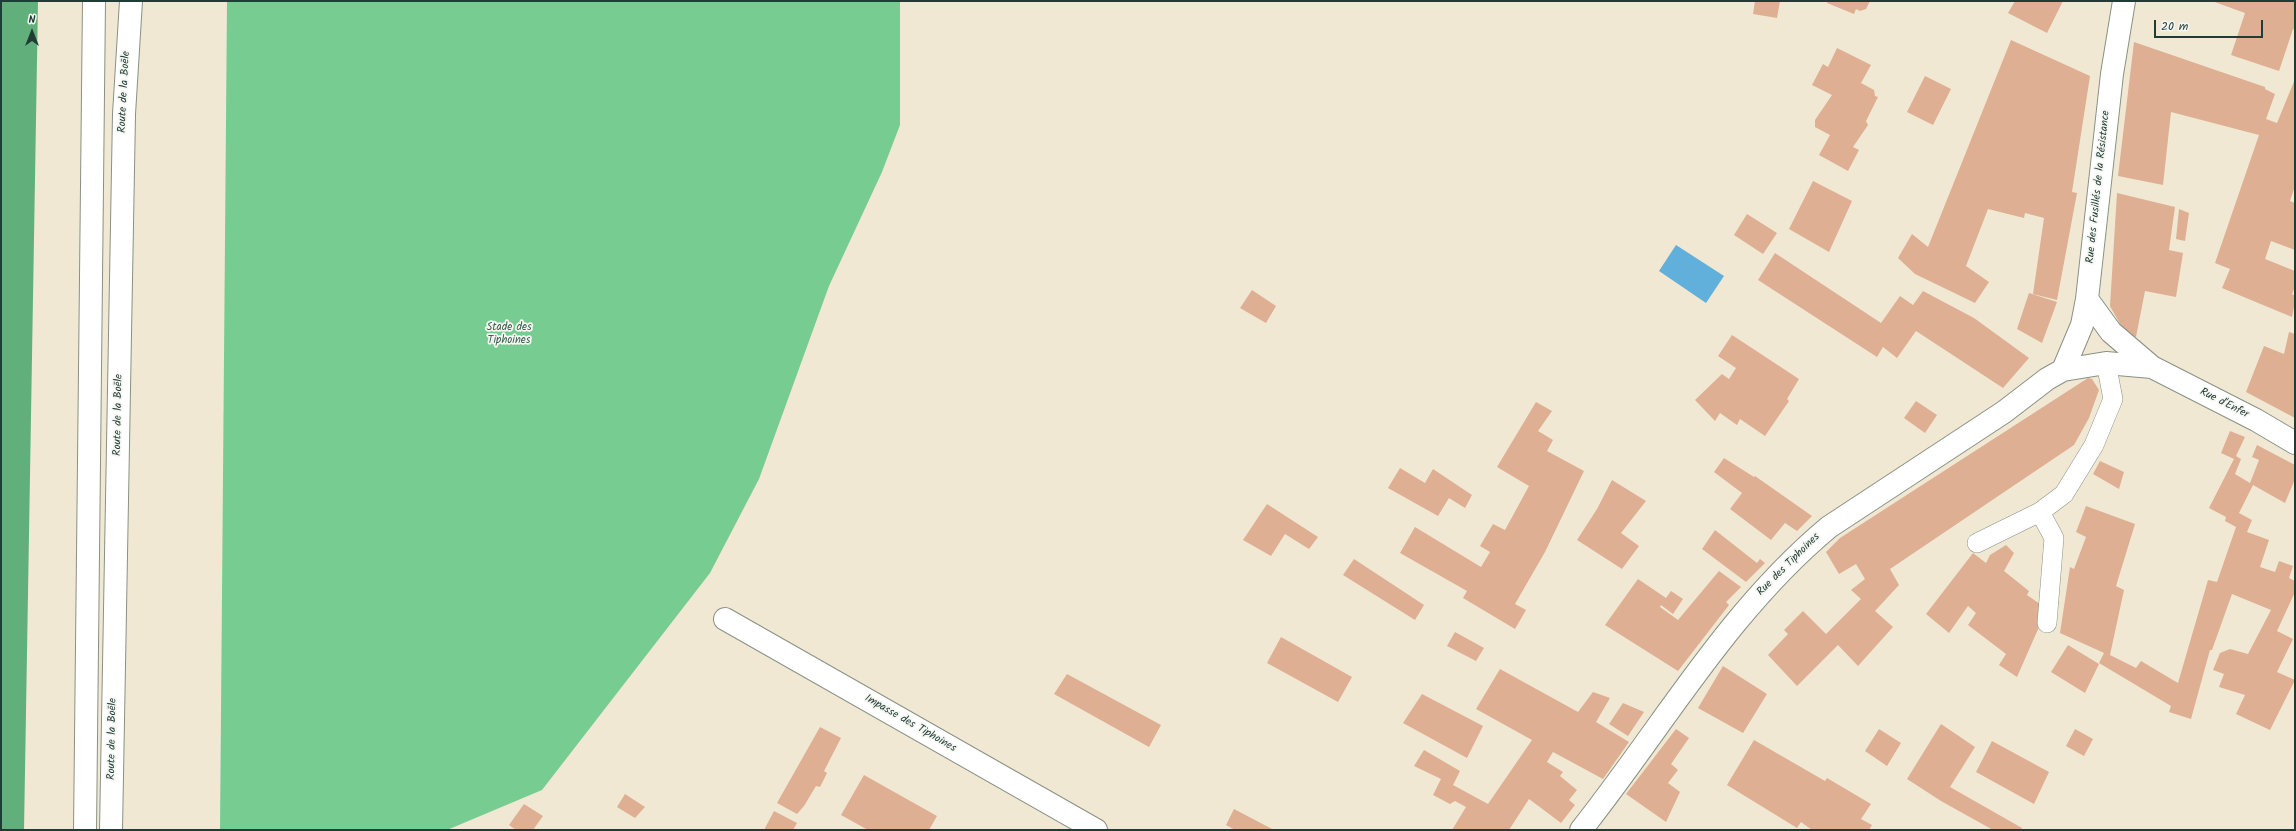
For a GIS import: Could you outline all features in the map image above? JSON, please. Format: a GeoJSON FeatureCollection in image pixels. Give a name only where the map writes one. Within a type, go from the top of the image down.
{"type":"FeatureCollection","features":[{"type":"Feature","properties":{"kind":"street"},"geometry":{"type":"LineString","coordinates":[[85,830],[94,1]]}},
{"type":"Feature","properties":{"kind":"street","name":"Route de la Boële"},"geometry":{"type":"LineString","coordinates":[[112,830],[123,122],[130,1]]}},
{"type":"Feature","properties":{"kind":"street","name":"Rue des Fusillés de la Résistance"},"geometry":{"type":"LineString","coordinates":[[2063,370],[2082,325],[2087,299],[2112,74],[2124,1]]}},
{"type":"Feature","properties":{"kind":"street","name":"Rue d'Enfer"},"geometry":{"type":"LineString","coordinates":[[2087,299],[2111,332],[2152,367],[2256,420],[2295,443]]}},
{"type":"Feature","properties":{"kind":"street","name":"Rue d'Enfer"},"geometry":{"type":"LineString","coordinates":[[2063,370],[2106,362],[2152,367]]}},
{"type":"Feature","properties":{"kind":"street","name":"Rue des Tiphoines"},"geometry":{"type":"LineString","coordinates":[[1581,830],[1617,785],[1706,659],[1741,614],[1812,541],[1844,516],[2004,412],[2063,370]]}},
{"type":"Feature","properties":{"kind":"street","name":"Impasse des Tiphoines"},"geometry":{"type":"LineString","coordinates":[[725,619],[1096,830]]}},
{"type":"Feature","properties":{"kind":"lane"},"geometry":{"type":"LineString","coordinates":[[1977,543],[2040,512],[2064,494],[2094,445],[2113,399],[2106,362]]}},
{"type":"Feature","properties":{"kind":"lane"},"geometry":{"type":"LineString","coordinates":[[2040,512],[2054,538],[2047,623]]}},
{"type":"Feature","properties":{"kind":"green space"},"geometry":{"type":"Polygon","coordinates":[[[1,1],[38,1],[24,830],[1,830],[1,1]]]}},
{"type":"Feature","properties":{"kind":"green space","name":"Stade des Tiphoines"},"geometry":{"type":"Polygon","coordinates":[[[227,1],[900,1],[900,125],[882,172],[829,286],[759,479],[710,573],[542,790],[447,830],[220,830],[227,1]]]}},
{"type":"Feature","properties":{"kind":"water"},"geometry":{"type":"Polygon","coordinates":[[[1676,245],[1724,276],[1706,303],[1659,271],[1676,245]]]}},
{"type":"Feature","properties":{"kind":"building"},"geometry":{"type":"Polygon","coordinates":[[[1755,1],[1780,1],[1777,18],[1753,14],[1755,1]]]}},
{"type":"Feature","properties":{"kind":"building"},"geometry":{"type":"Polygon","coordinates":[[[1828,1],[1870,1],[1866,9],[1860,11],[1856,9],[1854,14],[1827,3],[1828,1]]]}},
{"type":"Feature","properties":{"kind":"building"},"geometry":{"type":"Polygon","coordinates":[[[2015,1],[2063,1],[2047,33],[2008,13],[2015,1]]]}},
{"type":"Feature","properties":{"kind":"building"},"geometry":{"type":"Polygon","coordinates":[[[2212,1],[2295,1],[2295,30],[2293,29],[2279,71],[2231,55],[2245,13],[2212,1]]]}},
{"type":"Feature","properties":{"kind":"building"},"geometry":{"type":"Polygon","coordinates":[[[2011,40],[2090,76],[2072,192],[2077,193],[2057,300],[2033,294],[2044,218],[2025,213],[2024,218],[1988,209],[1966,266],[1989,282],[1975,303],[1915,274],[1898,258],[1912,234],[1928,247],[2011,40]]]}},
{"type":"Feature","properties":{"kind":"building"},"geometry":{"type":"Polygon","coordinates":[[[2134,42],[2265,87],[2265,89],[2275,94],[2266,119],[2277,123],[2295,79],[2295,186],[2290,201],[2295,203],[2295,250],[2271,241],[2265,259],[2295,271],[2295,287],[2292,294],[2295,296],[2295,302],[2292,317],[2222,288],[2230,269],[2215,263],[2259,135],[2171,112],[2163,185],[2118,176],[2134,42]]]}},
{"type":"Feature","properties":{"kind":"building"},"geometry":{"type":"Polygon","coordinates":[[[1837,48],[1871,65],[1861,83],[1874,90],[1875,96],[1878,97],[1866,121],[1868,125],[1853,147],[1859,150],[1848,171],[1819,155],[1830,135],[1815,127],[1815,120],[1832,95],[1812,85],[1823,64],[1828,67],[1837,48]]]}},
{"type":"Feature","properties":{"kind":"building"},"geometry":{"type":"Polygon","coordinates":[[[1925,76],[1951,89],[1933,125],[1907,112],[1925,76]]]}},
{"type":"Feature","properties":{"kind":"building"},"geometry":{"type":"Polygon","coordinates":[[[1813,181],[1852,201],[1829,252],[1789,229],[1813,181]]]}},
{"type":"Feature","properties":{"kind":"building"},"geometry":{"type":"Polygon","coordinates":[[[2117,193],[2175,207],[2169,250],[2183,253],[2176,297],[2145,291],[2136,337],[2124,331],[2110,306],[2117,193]]]}},
{"type":"Feature","properties":{"kind":"building"},"geometry":{"type":"Polygon","coordinates":[[[2179,209],[2189,213],[2185,241],[2176,239],[2179,209]]]}},
{"type":"Feature","properties":{"kind":"building"},"geometry":{"type":"Polygon","coordinates":[[[1747,214],[1777,233],[1763,254],[1734,235],[1747,214]]]}},
{"type":"Feature","properties":{"kind":"building"},"geometry":{"type":"Polygon","coordinates":[[[1775,253],[1881,323],[1900,296],[1913,305],[1923,291],[1974,318],[2029,358],[2003,388],[1916,331],[1897,358],[1883,347],[1877,357],[1758,280],[1775,253]]]}},
{"type":"Feature","properties":{"kind":"building"},"geometry":{"type":"Polygon","coordinates":[[[1252,290],[1276,306],[1266,323],[1240,308],[1252,290]]]}},
{"type":"Feature","properties":{"kind":"building"},"geometry":{"type":"Polygon","coordinates":[[[2029,293],[2057,302],[2042,343],[2017,329],[2029,293]]]}},
{"type":"Feature","properties":{"kind":"building"},"geometry":{"type":"Polygon","coordinates":[[[2289,332],[2295,334],[2295,418],[2246,392],[2264,346],[2284,354],[2289,332]]]}},
{"type":"Feature","properties":{"kind":"building"},"geometry":{"type":"Polygon","coordinates":[[[1732,335],[1799,379],[1787,399],[1789,401],[1765,436],[1740,419],[1737,425],[1720,413],[1715,421],[1695,400],[1722,374],[1729,379],[1736,368],[1718,356],[1732,335]]]}},
{"type":"Feature","properties":{"kind":"building"},"geometry":{"type":"Polygon","coordinates":[[[2088,378],[2092,379],[2099,390],[2089,418],[2074,445],[1890,569],[1899,585],[1875,611],[1893,627],[1858,666],[1838,645],[1797,686],[1768,655],[1788,634],[1784,630],[1803,611],[1826,634],[1861,599],[1851,590],[1865,579],[1856,564],[1839,574],[1826,552],[1840,538],[2088,378]]]}},
{"type":"Feature","properties":{"kind":"building"},"geometry":{"type":"Polygon","coordinates":[[[1916,401],[1937,415],[1925,433],[1904,418],[1916,401]]]}},
{"type":"Feature","properties":{"kind":"building"},"geometry":{"type":"Polygon","coordinates":[[[1536,402],[1552,411],[1538,431],[1553,440],[1547,451],[1584,471],[1545,552],[1515,604],[1526,610],[1515,629],[1463,598],[1467,591],[1400,553],[1415,527],[1481,567],[1490,552],[1480,546],[1493,524],[1505,530],[1529,486],[1497,467],[1536,402]]]}},
{"type":"Feature","properties":{"kind":"building"},"geometry":{"type":"Polygon","coordinates":[[[2230,431],[2245,437],[2236,456],[2241,459],[2235,474],[2250,483],[2259,460],[2252,457],[2257,445],[2295,465],[2295,479],[2285,503],[2253,485],[2239,513],[2252,520],[2247,532],[2269,540],[2260,567],[2275,572],[2279,561],[2293,566],[2289,578],[2295,581],[2295,592],[2277,631],[2293,639],[2277,672],[2295,680],[2270,730],[2236,714],[2245,695],[2219,687],[2224,674],[2213,670],[2220,653],[2230,649],[2248,654],[2271,610],[2232,594],[2212,650],[2210,650],[2191,719],[2169,712],[2171,706],[2099,663],[2104,653],[2060,633],[2070,567],[2074,569],[2086,537],[2076,532],[2086,506],[2135,524],[2116,586],[2124,590],[2110,655],[2136,668],[2141,661],[2178,683],[2208,580],[2217,582],[2236,527],[2225,521],[2226,517],[2209,508],[2234,459],[2221,453],[2230,431]]]}},
{"type":"Feature","properties":{"kind":"building"},"geometry":{"type":"Polygon","coordinates":[[[1724,458],[1754,477],[1755,476],[1812,516],[1797,531],[1785,523],[1771,540],[1730,509],[1742,493],[1714,472],[1724,458]]]}},
{"type":"Feature","properties":{"kind":"building"},"geometry":{"type":"Polygon","coordinates":[[[2100,461],[2124,472],[2119,489],[2093,474],[2100,461]]]}},
{"type":"Feature","properties":{"kind":"building"},"geometry":{"type":"Polygon","coordinates":[[[1400,468],[1425,483],[1433,469],[1472,495],[1465,508],[1449,498],[1438,516],[1388,488],[1400,468]]]}},
{"type":"Feature","properties":{"kind":"building"},"geometry":{"type":"Polygon","coordinates":[[[1612,480],[1646,501],[1621,533],[1639,546],[1622,569],[1577,540],[1597,509],[1612,480]]]}},
{"type":"Feature","properties":{"kind":"building"},"geometry":{"type":"Polygon","coordinates":[[[1267,504],[1318,537],[1309,549],[1285,534],[1271,556],[1243,540],[1267,504]]]}},
{"type":"Feature","properties":{"kind":"building"},"geometry":{"type":"Polygon","coordinates":[[[1715,530],[1757,563],[1760,559],[1765,563],[1746,582],[1702,549],[1715,530]]]}},
{"type":"Feature","properties":{"kind":"building"},"geometry":{"type":"Polygon","coordinates":[[[2006,545],[2014,553],[2004,571],[2029,591],[2027,595],[2040,604],[2039,627],[2017,677],[1999,665],[2006,654],[1968,625],[1976,613],[1968,606],[1949,633],[1926,614],[1973,553],[1986,563],[1990,555],[2006,545]]]}},
{"type":"Feature","properties":{"kind":"building"},"geometry":{"type":"Polygon","coordinates":[[[1354,559],[1424,605],[1415,620],[1343,575],[1354,559]]]}},
{"type":"Feature","properties":{"kind":"building"},"geometry":{"type":"Polygon","coordinates":[[[1719,571],[1741,587],[1726,602],[1729,605],[1678,671],[1605,625],[1638,579],[1666,598],[1671,591],[1683,599],[1673,614],[1661,605],[1660,607],[1678,620],[1719,571]]]}},
{"type":"Feature","properties":{"kind":"building"},"geometry":{"type":"Polygon","coordinates":[[[1455,632],[1484,648],[1476,661],[1447,646],[1455,632]]]}},
{"type":"Feature","properties":{"kind":"building"},"geometry":{"type":"Polygon","coordinates":[[[1281,637],[1352,677],[1338,702],[1267,663],[1281,637]]]}},
{"type":"Feature","properties":{"kind":"building"},"geometry":{"type":"Polygon","coordinates":[[[2068,645],[2099,664],[2085,693],[2051,672],[2068,645]]]}},
{"type":"Feature","properties":{"kind":"building"},"geometry":{"type":"Polygon","coordinates":[[[1723,666],[1767,694],[1743,733],[1698,708],[1723,666]]]}},
{"type":"Feature","properties":{"kind":"building"},"geometry":{"type":"Polygon","coordinates":[[[1500,669],[1578,712],[1593,692],[1610,698],[1596,722],[1629,742],[1603,779],[1553,752],[1547,762],[1563,772],[1560,776],[1577,790],[1569,800],[1575,805],[1561,823],[1529,799],[1509,830],[1452,830],[1466,807],[1455,801],[1450,804],[1433,795],[1441,779],[1414,766],[1424,750],[1460,771],[1453,785],[1488,804],[1532,740],[1476,709],[1500,669]]]}},
{"type":"Feature","properties":{"kind":"building"},"geometry":{"type":"Polygon","coordinates":[[[1067,674],[1161,725],[1149,747],[1054,694],[1067,674]]]}},
{"type":"Feature","properties":{"kind":"building"},"geometry":{"type":"Polygon","coordinates":[[[1422,694],[1483,726],[1467,758],[1403,723],[1422,694]]]}},
{"type":"Feature","properties":{"kind":"building"},"geometry":{"type":"Polygon","coordinates":[[[1623,703],[1644,712],[1628,736],[1609,724],[1623,703]]]}},
{"type":"Feature","properties":{"kind":"building"},"geometry":{"type":"Polygon","coordinates":[[[1941,724],[1975,747],[1950,787],[2022,828],[2021,830],[1993,830],[1941,801],[1907,779],[1941,724]]]}},
{"type":"Feature","properties":{"kind":"building"},"geometry":{"type":"Polygon","coordinates":[[[820,727],[841,738],[824,771],[827,773],[820,787],[816,786],[804,806],[797,814],[777,803],[820,727]]]}},
{"type":"Feature","properties":{"kind":"building"},"geometry":{"type":"Polygon","coordinates":[[[1676,729],[1689,738],[1671,764],[1678,770],[1668,783],[1680,792],[1666,822],[1626,794],[1676,729]]]}},
{"type":"Feature","properties":{"kind":"building"},"geometry":{"type":"Polygon","coordinates":[[[1879,729],[1901,743],[1887,766],[1865,751],[1879,729]]]}},
{"type":"Feature","properties":{"kind":"building"},"geometry":{"type":"Polygon","coordinates":[[[2075,729],[2093,739],[2084,756],[2066,746],[2075,729]]]}},
{"type":"Feature","properties":{"kind":"building"},"geometry":{"type":"Polygon","coordinates":[[[1754,740],[1825,781],[1827,778],[1871,804],[1861,819],[1872,825],[1869,830],[1812,830],[1801,822],[1797,828],[1727,785],[1754,740]]]}},
{"type":"Feature","properties":{"kind":"building"},"geometry":{"type":"Polygon","coordinates":[[[1992,741],[2049,772],[2034,804],[1976,772],[1992,741]]]}},
{"type":"Feature","properties":{"kind":"building"},"geometry":{"type":"Polygon","coordinates":[[[864,775],[937,816],[929,830],[868,830],[841,815],[864,775]]]}},
{"type":"Feature","properties":{"kind":"building"},"geometry":{"type":"Polygon","coordinates":[[[625,794],[645,807],[635,818],[617,807],[625,794]]]}},
{"type":"Feature","properties":{"kind":"building"},"geometry":{"type":"Polygon","coordinates":[[[524,804],[543,816],[533,830],[516,830],[509,825],[524,804]]]}},
{"type":"Feature","properties":{"kind":"building"},"geometry":{"type":"Polygon","coordinates":[[[1234,809],[1274,830],[1235,830],[1226,825],[1234,809]]]}},
{"type":"Feature","properties":{"kind":"building"},"geometry":{"type":"Polygon","coordinates":[[[774,811],[797,823],[793,830],[764,830],[774,811]]]}}]}
